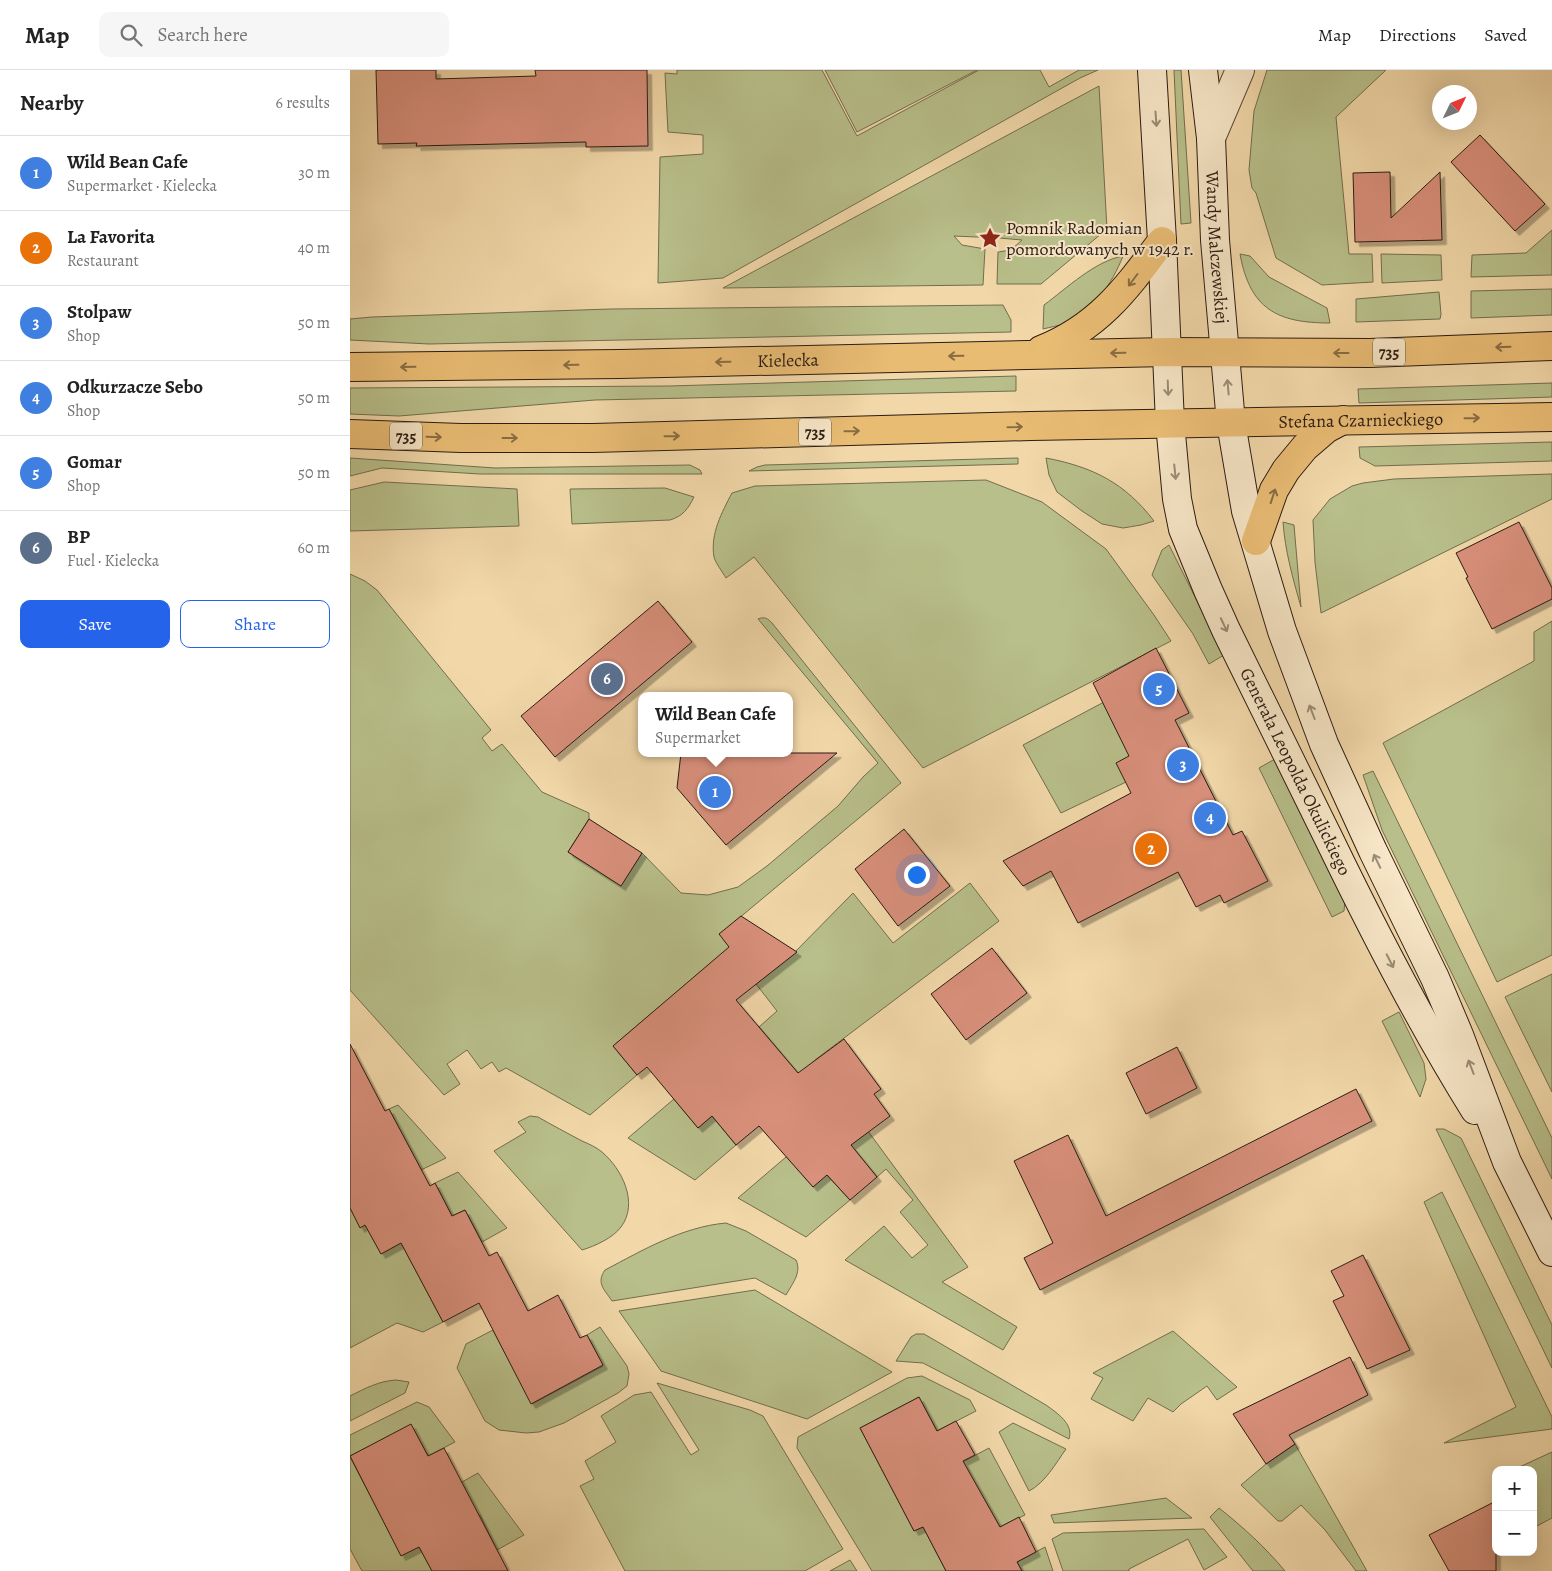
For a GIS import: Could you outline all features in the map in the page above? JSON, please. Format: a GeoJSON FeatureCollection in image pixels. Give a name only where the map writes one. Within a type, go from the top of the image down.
{"type":"FeatureCollection","features":[{"type":"Feature","properties":{"kind":"main road"},"geometry":{"type":"LineString","coordinates":[[1152,70],[1167,352]]}},
{"type":"Feature","properties":{"kind":"main road","name":"Wandy Malczewskiej"},"geometry":{"type":"LineString","coordinates":[[1204,70],[1211,138],[1215,240],[1231,423]]}},
{"type":"Feature","properties":{"kind":"main road"},"geometry":{"type":"LineString","coordinates":[[1211,138],[1240,70]]}},
{"type":"Feature","properties":{"kind":"main road"},"geometry":{"type":"LineString","coordinates":[[1028,354],[1078,332],[1100,315],[1126,290],[1162,241]]}},
{"type":"Feature","properties":{"kind":"main road","name":"735"},"geometry":{"type":"LineString","coordinates":[[1225,351],[1370,353],[1552,346]]}},
{"type":"Feature","properties":{"kind":"main road","name":"Kielecka"},"geometry":{"type":"LineString","coordinates":[[350,367],[630,364],[1225,351]]}},
{"type":"Feature","properties":{"kind":"main road","name":"Generała Leopolda Okulickiego"},"geometry":{"type":"LineString","coordinates":[[1167,352],[1170,423],[1177,498],[1183,529],[1208,590],[1367,918],[1409,999],[1446,1064],[1507,1162],[1552,1252]]}},
{"type":"Feature","properties":{"kind":"main road","name":"Stefana Czarnieckiego"},"geometry":{"type":"LineString","coordinates":[[1170,423],[1552,417]]}},
{"type":"Feature","properties":{"kind":"main road"},"geometry":{"type":"LineString","coordinates":[[1256,541],[1274,490],[1286,470],[1305,446],[1326,429],[1343,420]]}},
{"type":"Feature","properties":{"kind":"main road","name":"735"},"geometry":{"type":"LineString","coordinates":[[350,434],[461,438],[593,438],[1170,423]]}},
{"type":"Feature","properties":{"kind":"main road","name":"Generała Leopolda Okulickiego"},"geometry":{"type":"LineString","coordinates":[[1231,423],[1246,511],[1282,631],[1324,744],[1373,852],[1435,978],[1459,1035],[1507,1162]]}},
{"type":"Feature","properties":{"kind":"green space"},"geometry":{"type":"Polygon","coordinates":[[[677,70],[822,70],[857,136],[979,70],[1040,70],[1049,87],[1079,70],[1098,70],[1080,78],[723,278],[658,283],[660,157],[703,154],[703,135],[668,132],[665,73],[677,74],[677,70]]]}},
{"type":"Feature","properties":{"kind":"green space"},"geometry":{"type":"Polygon","coordinates":[[[825,70],[977,70],[857,132],[825,70]]]}},
{"type":"Feature","properties":{"kind":"green space"},"geometry":{"type":"Polygon","coordinates":[[[1174,70],[1181,70],[1191,223],[1181,224],[1174,70]]]}},
{"type":"Feature","properties":{"kind":"green space"},"geometry":{"type":"Polygon","coordinates":[[[1267,70],[1386,70],[1336,117],[1349,254],[1372,254],[1373,282],[1322,285],[1276,258],[1256,193],[1252,188],[1249,170],[1254,111],[1267,70]]]}},
{"type":"Feature","properties":{"kind":"green space"},"geometry":{"type":"Polygon","coordinates":[[[1099,86],[1107,229],[1041,284],[997,284],[998,252],[1011,250],[1022,240],[954,236],[962,245],[985,249],[983,285],[723,288],[1099,86]]]}},
{"type":"Feature","properties":{"kind":"green space"},"geometry":{"type":"Polygon","coordinates":[[[1552,230],[1552,275],[1471,277],[1472,255],[1526,253],[1552,230]]]}},
{"type":"Feature","properties":{"kind":"green space"},"geometry":{"type":"Polygon","coordinates":[[[1240,254],[1250,256],[1269,277],[1327,308],[1330,323],[1295,320],[1281,316],[1269,309],[1259,300],[1251,288],[1240,254]]]}},
{"type":"Feature","properties":{"kind":"green space"},"geometry":{"type":"Polygon","coordinates":[[[1381,254],[1441,255],[1442,280],[1382,283],[1381,254]]]}},
{"type":"Feature","properties":{"kind":"green space"},"geometry":{"type":"Polygon","coordinates":[[[1123,256],[1108,286],[1085,311],[1066,323],[1043,329],[1044,305],[1092,269],[1102,263],[1123,256]]]}},
{"type":"Feature","properties":{"kind":"green space"},"geometry":{"type":"Polygon","coordinates":[[[1552,289],[1552,315],[1471,318],[1471,291],[1552,289]]]}},
{"type":"Feature","properties":{"kind":"green space"},"geometry":{"type":"Polygon","coordinates":[[[1439,292],[1440,319],[1356,322],[1356,299],[1439,292]]]}},
{"type":"Feature","properties":{"kind":"green space"},"geometry":{"type":"Polygon","coordinates":[[[1003,305],[1011,320],[1011,332],[429,344],[350,340],[350,319],[372,317],[611,309],[1003,305]]]}},
{"type":"Feature","properties":{"kind":"green space"},"geometry":{"type":"Polygon","coordinates":[[[1016,376],[1016,391],[595,400],[399,416],[350,414],[350,388],[669,386],[1016,376]]]}},
{"type":"Feature","properties":{"kind":"green space"},"geometry":{"type":"Polygon","coordinates":[[[1552,383],[1552,397],[1359,403],[1358,389],[1552,383]]]}},
{"type":"Feature","properties":{"kind":"green space"},"geometry":{"type":"Polygon","coordinates":[[[1552,442],[1552,461],[1375,466],[1360,458],[1359,447],[1552,442]]]}},
{"type":"Feature","properties":{"kind":"green space"},"geometry":{"type":"Polygon","coordinates":[[[350,458],[495,468],[690,465],[700,470],[702,474],[480,474],[382,468],[350,476],[350,458]]]}},
{"type":"Feature","properties":{"kind":"green space"},"geometry":{"type":"Polygon","coordinates":[[[1018,458],[1018,464],[749,471],[765,465],[1018,458]]]}},
{"type":"Feature","properties":{"kind":"green space"},"geometry":{"type":"Polygon","coordinates":[[[1046,458],[1079,466],[1107,479],[1132,496],[1154,521],[1123,528],[1102,524],[1057,492],[1049,475],[1046,458]]]}},
{"type":"Feature","properties":{"kind":"green space"},"geometry":{"type":"Polygon","coordinates":[[[1552,474],[1552,499],[1321,613],[1315,562],[1313,520],[1330,499],[1352,486],[1394,479],[1552,474]]]}},
{"type":"Feature","properties":{"kind":"green space"},"geometry":{"type":"Polygon","coordinates":[[[986,480],[1042,502],[1106,549],[1171,641],[923,768],[754,557],[726,578],[714,557],[715,532],[732,493],[755,486],[986,480]]]}},
{"type":"Feature","properties":{"kind":"green space"},"geometry":{"type":"Polygon","coordinates":[[[384,482],[517,489],[519,526],[350,531],[350,490],[384,482]]]}},
{"type":"Feature","properties":{"kind":"green space"},"geometry":{"type":"Polygon","coordinates":[[[665,488],[694,497],[685,512],[670,520],[572,524],[570,489],[665,488]]]}},
{"type":"Feature","properties":{"kind":"green space"},"geometry":{"type":"Polygon","coordinates":[[[1283,522],[1294,525],[1301,607],[1287,554],[1283,522]]]}},
{"type":"Feature","properties":{"kind":"green space"},"geometry":{"type":"Polygon","coordinates":[[[1169,545],[1224,655],[1209,664],[1193,634],[1152,575],[1162,550],[1169,545]]]}},
{"type":"Feature","properties":{"kind":"green space"},"geometry":{"type":"Polygon","coordinates":[[[350,574],[365,581],[377,590],[491,730],[482,738],[492,751],[502,744],[542,792],[589,813],[589,819],[568,852],[621,885],[642,853],[681,893],[708,895],[738,887],[767,866],[838,806],[878,763],[758,619],[760,618],[768,619],[772,623],[901,783],[720,934],[752,977],[713,961],[613,1046],[637,1075],[590,1115],[506,1068],[499,1072],[492,1062],[481,1069],[467,1050],[447,1064],[460,1084],[444,1095],[350,990],[350,574]]]}},
{"type":"Feature","properties":{"kind":"green space"},"geometry":{"type":"Polygon","coordinates":[[[1552,621],[1552,955],[1497,982],[1383,743],[1534,661],[1534,632],[1552,621]]]}},
{"type":"Feature","properties":{"kind":"green space"},"geometry":{"type":"Polygon","coordinates":[[[1121,693],[1143,736],[1126,782],[1061,813],[1023,745],[1121,693]]]}},
{"type":"Feature","properties":{"kind":"green space"},"geometry":{"type":"Polygon","coordinates":[[[1275,759],[1345,901],[1344,911],[1332,917],[1259,768],[1275,759]]]}},
{"type":"Feature","properties":{"kind":"green space"},"geometry":{"type":"Polygon","coordinates":[[[1373,771],[1552,1138],[1552,1179],[1382,830],[1363,775],[1373,771]]]}},
{"type":"Feature","properties":{"kind":"green space"},"geometry":{"type":"Polygon","coordinates":[[[970,883],[999,921],[815,1060],[808,1085],[759,1027],[777,1011],[756,984],[792,955],[853,893],[893,943],[970,883]]]}},
{"type":"Feature","properties":{"kind":"green space"},"geometry":{"type":"Polygon","coordinates":[[[1552,974],[1552,1092],[1505,997],[1552,974]]]}},
{"type":"Feature","properties":{"kind":"green space"},"geometry":{"type":"Polygon","coordinates":[[[1399,1012],[1424,1063],[1426,1079],[1420,1097],[1382,1021],[1399,1012]]]}},
{"type":"Feature","properties":{"kind":"green space"},"geometry":{"type":"Polygon","coordinates":[[[674,1099],[698,1128],[712,1116],[736,1145],[695,1180],[628,1138],[674,1099]]]}},
{"type":"Feature","properties":{"kind":"green space"},"geometry":{"type":"Polygon","coordinates":[[[848,1104],[968,1267],[942,1282],[1017,1327],[1003,1350],[845,1260],[884,1226],[912,1258],[928,1245],[900,1212],[913,1200],[886,1169],[877,1177],[828,1120],[848,1104]]]}},
{"type":"Feature","properties":{"kind":"green space"},"geometry":{"type":"Polygon","coordinates":[[[398,1105],[446,1158],[421,1170],[389,1109],[398,1105]]]}},
{"type":"Feature","properties":{"kind":"green space"},"geometry":{"type":"Polygon","coordinates":[[[530,1116],[538,1117],[595,1147],[609,1159],[622,1177],[628,1197],[626,1218],[618,1231],[609,1238],[582,1250],[494,1151],[526,1132],[518,1122],[530,1116]]]}},
{"type":"Feature","properties":{"kind":"green space"},"geometry":{"type":"Polygon","coordinates":[[[1436,1129],[1444,1129],[1461,1138],[1552,1325],[1552,1368],[1436,1129]]]}},
{"type":"Feature","properties":{"kind":"green space"},"geometry":{"type":"Polygon","coordinates":[[[786,1157],[827,1175],[850,1200],[806,1237],[738,1198],[786,1157]]]}},
{"type":"Feature","properties":{"kind":"green space"},"geometry":{"type":"Polygon","coordinates":[[[458,1172],[507,1228],[482,1242],[465,1210],[452,1216],[435,1183],[458,1172]]]}},
{"type":"Feature","properties":{"kind":"green space"},"geometry":{"type":"Polygon","coordinates":[[[1442,1192],[1552,1417],[1552,1429],[1444,1443],[1516,1407],[1424,1202],[1442,1192]]]}},
{"type":"Feature","properties":{"kind":"green space"},"geometry":{"type":"Polygon","coordinates":[[[350,1208],[360,1227],[365,1225],[381,1254],[401,1243],[443,1322],[423,1332],[397,1323],[350,1348],[350,1208]]]}},
{"type":"Feature","properties":{"kind":"green space"},"geometry":{"type":"Polygon","coordinates":[[[726,1223],[746,1231],[796,1260],[798,1265],[797,1274],[786,1295],[755,1278],[612,1301],[602,1286],[601,1279],[605,1270],[648,1247],[694,1229],[726,1223]]]}},
{"type":"Feature","properties":{"kind":"green space"},"geometry":{"type":"Polygon","coordinates":[[[755,1290],[892,1372],[807,1419],[661,1371],[619,1311],[755,1290]]]}},
{"type":"Feature","properties":{"kind":"green space"},"geometry":{"type":"Polygon","coordinates":[[[600,1327],[627,1366],[629,1374],[627,1386],[564,1423],[539,1432],[526,1433],[499,1430],[485,1421],[457,1368],[466,1344],[493,1330],[532,1404],[603,1366],[587,1335],[600,1327]]]}},
{"type":"Feature","properties":{"kind":"green space"},"geometry":{"type":"Polygon","coordinates":[[[1173,1331],[1237,1387],[1217,1400],[1207,1386],[1173,1412],[1148,1398],[1133,1421],[1091,1399],[1103,1378],[1093,1373],[1173,1331]]]}},
{"type":"Feature","properties":{"kind":"green space"},"geometry":{"type":"Polygon","coordinates":[[[916,1334],[924,1334],[1046,1405],[1064,1419],[1069,1428],[1069,1439],[923,1363],[896,1361],[911,1337],[916,1334]]]}},
{"type":"Feature","properties":{"kind":"green space"},"geometry":{"type":"Polygon","coordinates":[[[922,1376],[970,1400],[976,1411],[937,1431],[919,1397],[860,1428],[914,1531],[923,1527],[946,1571],[872,1571],[797,1448],[798,1437],[907,1378],[922,1376]]]}},
{"type":"Feature","properties":{"kind":"green space"},"geometry":{"type":"Polygon","coordinates":[[[396,1380],[409,1382],[405,1393],[350,1421],[350,1396],[378,1383],[396,1380]]]}},
{"type":"Feature","properties":{"kind":"green space"},"geometry":{"type":"Polygon","coordinates":[[[657,1383],[750,1410],[763,1416],[843,1549],[805,1571],[625,1571],[580,1486],[594,1479],[585,1461],[616,1442],[601,1416],[634,1395],[651,1392],[691,1455],[699,1450],[657,1383]]]}},
{"type":"Feature","properties":{"kind":"green space"},"geometry":{"type":"Polygon","coordinates":[[[417,1402],[429,1407],[455,1442],[428,1456],[411,1425],[350,1456],[350,1435],[417,1402]]]}},
{"type":"Feature","properties":{"kind":"green space"},"geometry":{"type":"Polygon","coordinates":[[[1013,1423],[1066,1449],[1045,1478],[1029,1491],[999,1432],[1013,1423]]]}},
{"type":"Feature","properties":{"kind":"green space"},"geometry":{"type":"Polygon","coordinates":[[[1295,1444],[1367,1571],[1356,1571],[1325,1530],[1301,1505],[1282,1521],[1278,1521],[1241,1485],[1266,1464],[1295,1444]]]}},
{"type":"Feature","properties":{"kind":"green space"},"geometry":{"type":"Polygon","coordinates":[[[989,1448],[1025,1515],[1000,1527],[955,1466],[989,1448]]]}},
{"type":"Feature","properties":{"kind":"green space"},"geometry":{"type":"Polygon","coordinates":[[[1552,1452],[1552,1518],[1537,1526],[1537,1466],[1522,1466],[1552,1452]]]}},
{"type":"Feature","properties":{"kind":"green space"},"geometry":{"type":"Polygon","coordinates":[[[350,1457],[401,1555],[419,1547],[432,1571],[362,1571],[350,1549],[350,1457]]]}},
{"type":"Feature","properties":{"kind":"green space"},"geometry":{"type":"Polygon","coordinates":[[[478,1473],[524,1535],[497,1550],[480,1515],[463,1524],[446,1491],[478,1473]]]}},
{"type":"Feature","properties":{"kind":"green space"},"geometry":{"type":"Polygon","coordinates":[[[1166,1498],[1192,1518],[1054,1523],[1051,1515],[1166,1498]]]}},
{"type":"Feature","properties":{"kind":"green space"},"geometry":{"type":"Polygon","coordinates":[[[1219,1508],[1254,1538],[1285,1571],[1253,1571],[1210,1517],[1219,1508]]]}},
{"type":"Feature","properties":{"kind":"green space"},"geometry":{"type":"Polygon","coordinates":[[[1204,1529],[1227,1557],[1204,1570],[1188,1539],[1129,1569],[1129,1571],[1063,1571],[1052,1539],[1063,1533],[1204,1529]]]}},
{"type":"Feature","properties":{"kind":"green space"},"geometry":{"type":"Polygon","coordinates":[[[1045,1547],[1053,1571],[1022,1571],[1017,1562],[1045,1547]]]}},
{"type":"Feature","properties":{"kind":"green space"},"geometry":{"type":"Polygon","coordinates":[[[850,1560],[857,1571],[830,1571],[850,1560]]]}},
{"type":"Feature","properties":{"kind":"building"},"geometry":{"type":"Polygon","coordinates":[[[376,70],[436,70],[436,79],[536,76],[535,70],[647,70],[648,146],[586,147],[586,142],[416,146],[417,143],[378,144],[376,70]]]}},
{"type":"Feature","properties":{"kind":"building"},"geometry":{"type":"Polygon","coordinates":[[[1480,135],[1545,204],[1515,231],[1451,162],[1480,135]]]}},
{"type":"Feature","properties":{"kind":"building"},"geometry":{"type":"Polygon","coordinates":[[[1390,172],[1391,218],[1440,172],[1442,240],[1355,242],[1353,173],[1390,172]]]}},
{"type":"Feature","properties":{"kind":"building"},"geometry":{"type":"Polygon","coordinates":[[[1519,522],[1552,588],[1552,599],[1492,629],[1466,578],[1468,577],[1456,553],[1519,522]]]}},
{"type":"Feature","properties":{"kind":"building"},"geometry":{"type":"Polygon","coordinates":[[[658,601],[692,642],[555,757],[521,716],[658,601]]]}},
{"type":"Feature","properties":{"kind":"building"},"geometry":{"type":"Polygon","coordinates":[[[1156,648],[1189,713],[1175,720],[1233,835],[1242,831],[1268,881],[1224,903],[1220,895],[1196,907],[1178,872],[1078,923],[1051,871],[1023,886],[1003,861],[1131,793],[1116,763],[1129,756],[1093,683],[1156,648]]]}},
{"type":"Feature","properties":{"kind":"building"},"geometry":{"type":"Polygon","coordinates":[[[793,753],[837,753],[726,845],[677,788],[681,757],[793,757],[793,753]]]}},
{"type":"Feature","properties":{"kind":"building"},"geometry":{"type":"Polygon","coordinates":[[[589,819],[642,853],[621,886],[568,852],[589,819]]]}},
{"type":"Feature","properties":{"kind":"building"},"geometry":{"type":"Polygon","coordinates":[[[904,829],[950,886],[898,926],[855,869],[904,829]]]}},
{"type":"Feature","properties":{"kind":"building"},"geometry":{"type":"Polygon","coordinates":[[[741,916],[797,952],[736,1000],[798,1073],[844,1039],[881,1089],[874,1094],[890,1116],[851,1145],[877,1177],[850,1200],[827,1175],[813,1187],[759,1126],[736,1145],[712,1116],[698,1128],[647,1067],[637,1075],[613,1046],[729,947],[719,934],[741,916]]]}},
{"type":"Feature","properties":{"kind":"building"},"geometry":{"type":"Polygon","coordinates":[[[992,948],[1027,993],[966,1040],[931,994],[992,948]]]}},
{"type":"Feature","properties":{"kind":"building"},"geometry":{"type":"Polygon","coordinates":[[[350,1044],[385,1111],[389,1109],[430,1186],[435,1183],[452,1216],[465,1210],[489,1256],[497,1252],[528,1311],[558,1295],[580,1338],[587,1335],[603,1365],[531,1404],[479,1303],[443,1322],[401,1243],[381,1254],[365,1225],[360,1228],[350,1208],[350,1044]]]}},
{"type":"Feature","properties":{"kind":"building"},"geometry":{"type":"Polygon","coordinates":[[[1177,1047],[1197,1088],[1146,1114],[1126,1073],[1177,1047]]]}},
{"type":"Feature","properties":{"kind":"building"},"geometry":{"type":"Polygon","coordinates":[[[1356,1089],[1372,1121],[1040,1290],[1024,1258],[1053,1243],[1014,1161],[1068,1135],[1106,1216],[1356,1089]]]}},
{"type":"Feature","properties":{"kind":"building"},"geometry":{"type":"Polygon","coordinates":[[[1363,1255],[1410,1350],[1367,1369],[1333,1301],[1344,1296],[1331,1271],[1363,1255]]]}},
{"type":"Feature","properties":{"kind":"building"},"geometry":{"type":"Polygon","coordinates":[[[1350,1357],[1368,1395],[1289,1435],[1295,1444],[1266,1464],[1233,1414],[1350,1357]]]}},
{"type":"Feature","properties":{"kind":"building"},"geometry":{"type":"Polygon","coordinates":[[[919,1397],[937,1431],[956,1421],[975,1455],[963,1461],[1000,1527],[1019,1517],[1036,1552],[1017,1562],[1022,1571],[946,1571],[923,1527],[914,1531],[860,1428],[919,1397]]]}},
{"type":"Feature","properties":{"kind":"building"},"geometry":{"type":"Polygon","coordinates":[[[411,1424],[428,1456],[444,1448],[508,1571],[432,1571],[419,1547],[401,1556],[350,1456],[411,1424]]]}},
{"type":"Feature","properties":{"kind":"building"},"geometry":{"type":"Polygon","coordinates":[[[1492,1503],[1492,1556],[1496,1556],[1496,1571],[1449,1571],[1429,1535],[1492,1503]]]}},
{"type":"Feature","properties":{"kind":"place","name":"Pomnik Radomian pomordowanych w 1942 r."},"geometry":{"type":"Point","coordinates":[990,238]}},
{"type":"Feature","properties":{"kind":"place","name":"BP"},"geometry":{"type":"Point","coordinates":[607,679]}},
{"type":"Feature","properties":{"kind":"place","name":"Gomar"},"geometry":{"type":"Point","coordinates":[1159,689]}},
{"type":"Feature","properties":{"kind":"place","name":"Stolpaw"},"geometry":{"type":"Point","coordinates":[1183,765]}},
{"type":"Feature","properties":{"kind":"place","name":"Wild Bean Cafe"},"geometry":{"type":"Point","coordinates":[715,792]}},
{"type":"Feature","properties":{"kind":"place","name":"Odkurzacze Sebo"},"geometry":{"type":"Point","coordinates":[1210,818]}},
{"type":"Feature","properties":{"kind":"place","name":"La Favorita"},"geometry":{"type":"Point","coordinates":[1151,849]}}]}
